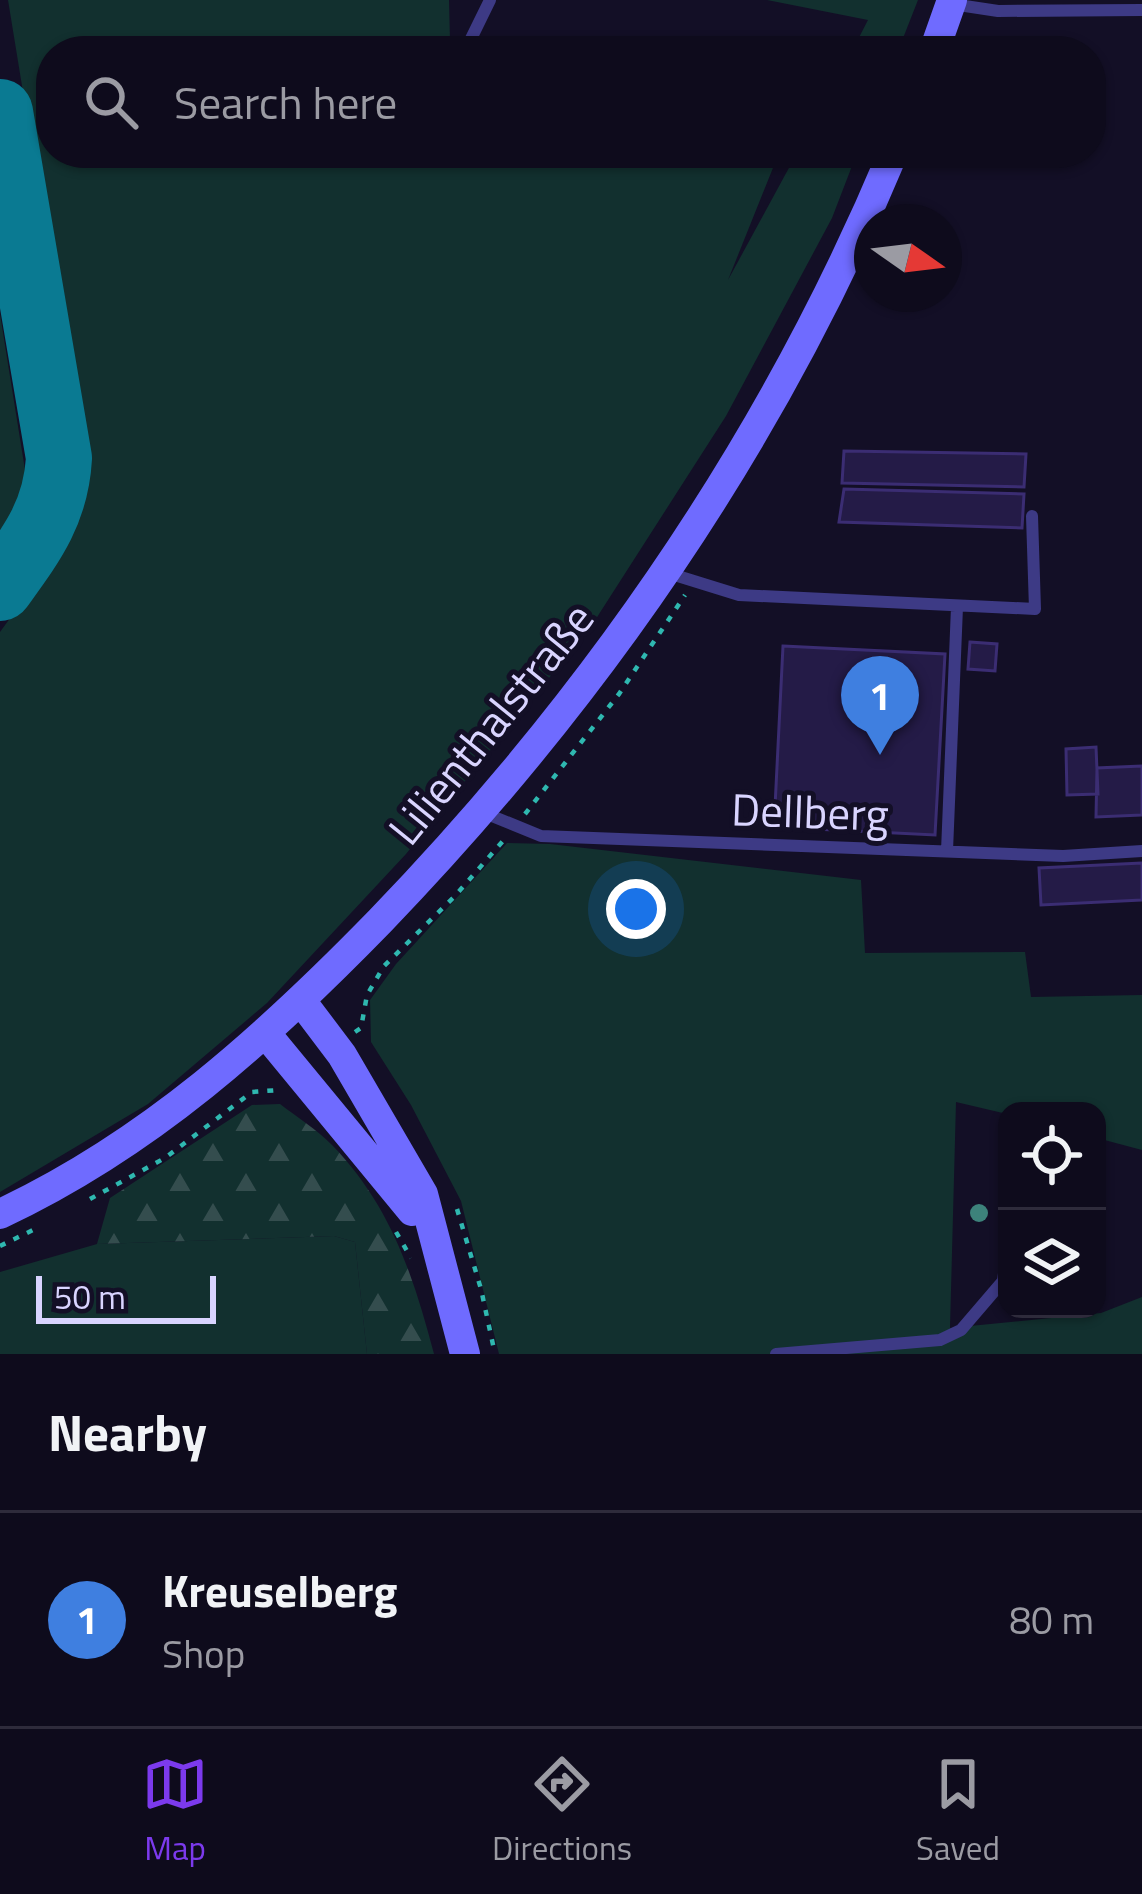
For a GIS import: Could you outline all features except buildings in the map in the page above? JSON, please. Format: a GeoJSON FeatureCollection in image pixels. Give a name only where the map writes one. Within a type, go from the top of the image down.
{"type":"FeatureCollection","features":[{"type":"Feature","properties":{"kind":"main road"},"geometry":{"type":"LineString","coordinates":[[940,36],[952,2]]}},
{"type":"Feature","properties":{"kind":"main road","name":"Lilienthalstraße"},"geometry":{"type":"LineString","coordinates":[[0,1214],[106,1156],[267,1035],[481,812],[558,719],[667,573],[736,466],[811,331],[887,168]]}},
{"type":"Feature","properties":{"kind":"main road"},"geometry":{"type":"LineString","coordinates":[[302,1002],[342,1055],[423,1194],[465,1354]]}},
{"type":"Feature","properties":{"kind":"main road"},"geometry":{"type":"LineString","coordinates":[[267,1035],[396,1187],[434,1244]]}},
{"type":"Feature","properties":{"kind":"lane"},"geometry":{"type":"LineString","coordinates":[[472,36],[490,0]]}},
{"type":"Feature","properties":{"kind":"lane"},"geometry":{"type":"LineString","coordinates":[[952,2],[998,11],[1142,10]]}},
{"type":"Feature","properties":{"kind":"lane"},"geometry":{"type":"LineString","coordinates":[[667,573],[739,595],[1035,609],[1032,516]]}},
{"type":"Feature","properties":{"kind":"lane"},"geometry":{"type":"LineString","coordinates":[[947,851],[957,607]]}},
{"type":"Feature","properties":{"kind":"lane","name":"Dellberg"},"geometry":{"type":"LineString","coordinates":[[481,812],[541,836],[1063,856],[1142,851]]}},
{"type":"Feature","properties":{"kind":"lane"},"geometry":{"type":"LineString","coordinates":[[776,1354],[940,1340],[961,1330],[998,1287]]}},
{"type":"Feature","properties":{"kind":"green space"},"geometry":{"type":"Polygon","coordinates":[[[8,0],[449,0],[450,36],[36,36],[36,168],[773,168],[728,280],[789,168],[851,168],[832,218],[726,416],[592,625],[406,854],[267,1003],[148,1104],[0,1192],[0,632],[66,541],[86,478],[8,0]]]}},
{"type":"Feature","properties":{"kind":"green space"},"geometry":{"type":"Polygon","coordinates":[[[767,0],[918,0],[904,36],[860,36],[868,20],[767,0]]]}},
{"type":"Feature","properties":{"kind":"green space"},"geometry":{"type":"Polygon","coordinates":[[[0,314],[26,476],[18,508],[0,533],[0,314]]]}},
{"type":"Feature","properties":{"kind":"green space"},"geometry":{"type":"Polygon","coordinates":[[[507,843],[550,844],[861,880],[865,953],[1025,952],[1031,997],[1142,995],[1142,1150],[1106,1140],[1106,1102],[998,1102],[998,1112],[956,1102],[950,1328],[1106,1318],[1106,1311],[1142,1297],[1142,1354],[499,1354],[461,1201],[411,1105],[371,1042],[370,1000],[396,964],[507,843]]]}},
{"type":"Feature","properties":{"kind":"green space"},"geometry":{"type":"Polygon","coordinates":[[[280,1104],[332,1145],[370,1192],[408,1269],[434,1354],[367,1354],[355,1242],[334,1236],[97,1244],[110,1198],[252,1105],[280,1104]]]}},
{"type":"Feature","properties":{"kind":"green space"},"geometry":{"type":"Polygon","coordinates":[[[334,1236],[355,1242],[367,1354],[0,1354],[0,1272],[97,1244],[334,1236]]]}},
{"type":"Feature","properties":{"kind":"taxiway"},"geometry":{"type":"LineString","coordinates":[[0,112],[59,458],[47,512],[0,588]]}},
{"type":"Feature","properties":{"kind":"place","name":"Kreuselberg"},"geometry":{"type":"Point","coordinates":[880,755]}}]}
